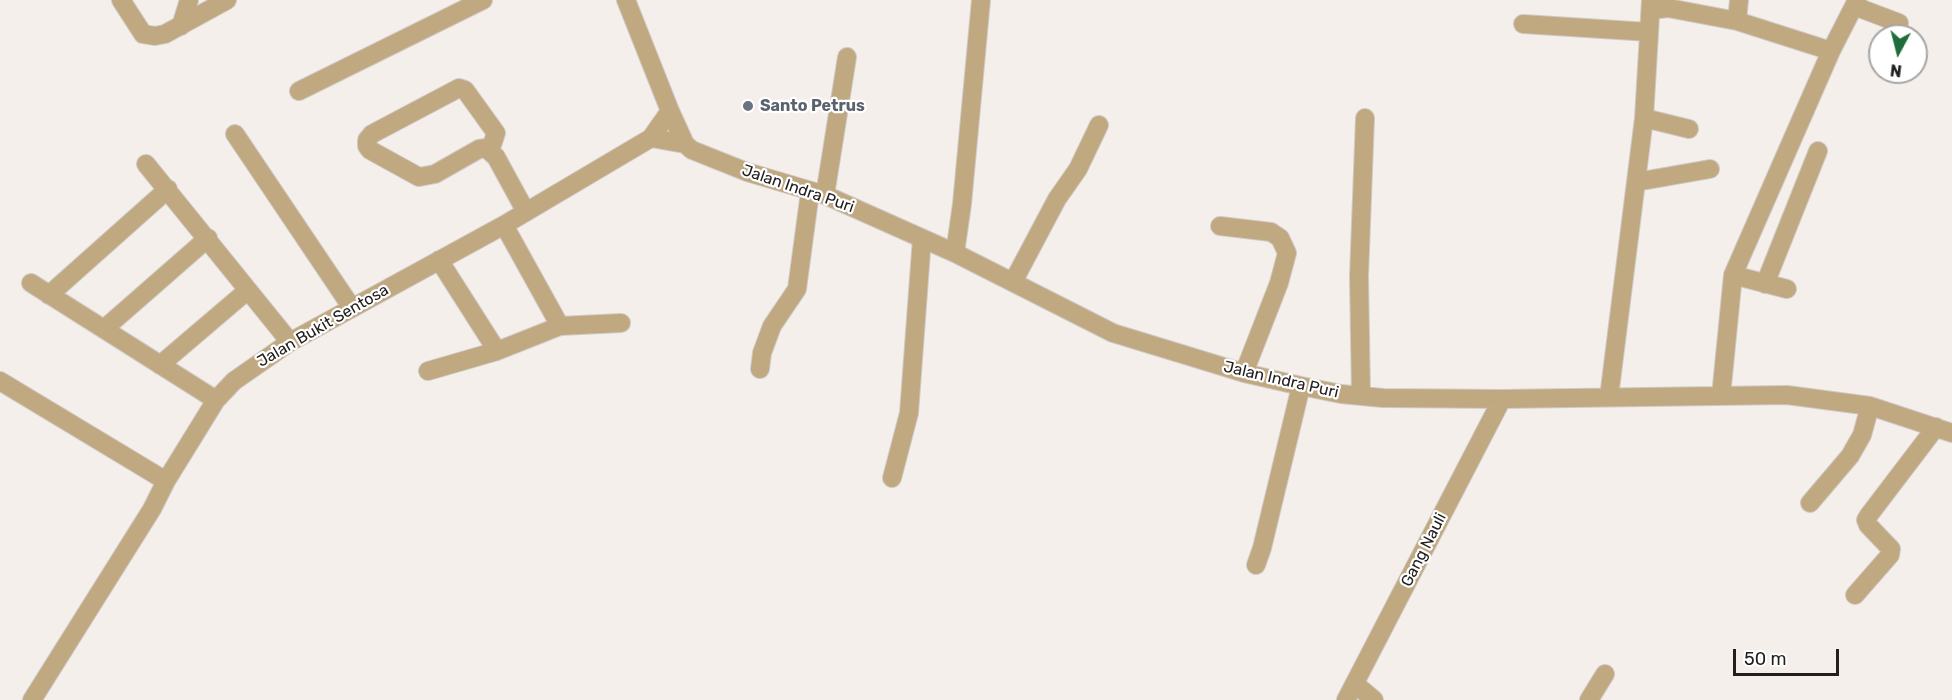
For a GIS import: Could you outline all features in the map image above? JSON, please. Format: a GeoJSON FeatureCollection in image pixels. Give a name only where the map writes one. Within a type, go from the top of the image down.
{"type":"FeatureCollection","features":[{"type":"Feature","properties":{"kind":"street"},"geometry":{"type":"LineString","coordinates":[[121,0],[143,34],[155,36],[165,34],[227,0]]}},
{"type":"Feature","properties":{"kind":"street"},"geometry":{"type":"LineString","coordinates":[[180,26],[189,0]]}},
{"type":"Feature","properties":{"kind":"street"},"geometry":{"type":"LineString","coordinates":[[299,91],[483,0]]}},
{"type":"Feature","properties":{"kind":"street"},"geometry":{"type":"LineString","coordinates":[[626,0],[685,144]]}},
{"type":"Feature","properties":{"kind":"street"},"geometry":{"type":"LineString","coordinates":[[955,253],[962,204],[981,0]]}},
{"type":"Feature","properties":{"kind":"street"},"geometry":{"type":"LineString","coordinates":[[1737,21],[1739,0]]}},
{"type":"Feature","properties":{"kind":"street"},"geometry":{"type":"LineString","coordinates":[[1721,396],[1733,275],[1831,51],[1855,3],[1899,23]]}},
{"type":"Feature","properties":{"kind":"street"},"geometry":{"type":"LineString","coordinates":[[1609,397],[1644,118],[1649,32],[1660,4],[1737,21],[1831,51]]}},
{"type":"Feature","properties":{"kind":"street"},"geometry":{"type":"LineString","coordinates":[[1523,24],[1649,32]]}},
{"type":"Feature","properties":{"kind":"street"},"geometry":{"type":"LineString","coordinates":[[760,369],[762,353],[772,326],[797,289],[848,57]]}},
{"type":"Feature","properties":{"kind":"street"},"geometry":{"type":"LineString","coordinates":[[490,151],[496,133],[465,90],[459,88],[372,134],[367,140],[370,150],[419,177],[435,174],[479,149],[486,148],[496,158],[526,212]]}},
{"type":"Feature","properties":{"kind":"street","name":"Jalan Bukit Sentosa"},"geometry":{"type":"LineString","coordinates":[[33,700],[152,509],[166,481],[216,400],[234,381],[290,342],[504,225],[651,138],[670,111]]}},
{"type":"Feature","properties":{"kind":"street"},"geometry":{"type":"LineString","coordinates":[[1361,396],[1359,276],[1365,118]]}},
{"type":"Feature","properties":{"kind":"street"},"geometry":{"type":"LineString","coordinates":[[1644,118],[1689,129]]}},
{"type":"Feature","properties":{"kind":"street"},"geometry":{"type":"LineString","coordinates":[[1013,282],[1058,199],[1078,169],[1099,125]]}},
{"type":"Feature","properties":{"kind":"street"},"geometry":{"type":"LineString","coordinates":[[235,134],[352,308]]}},
{"type":"Feature","properties":{"kind":"street","name":"Jalan Indra Puri"},"geometry":{"type":"LineString","coordinates":[[651,138],[685,144],[692,150],[747,172],[817,193],[955,253],[1113,333],[1244,373],[1301,386],[1361,396],[1502,399],[1787,395],[1870,406],[1947,428]]}},
{"type":"Feature","properties":{"kind":"street"},"geometry":{"type":"LineString","coordinates":[[1765,284],[1818,151]]}},
{"type":"Feature","properties":{"kind":"street"},"geometry":{"type":"LineString","coordinates":[[146,164],[290,342]]}},
{"type":"Feature","properties":{"kind":"street"},"geometry":{"type":"LineString","coordinates":[[1636,182],[1710,169]]}},
{"type":"Feature","properties":{"kind":"street"},"geometry":{"type":"LineString","coordinates":[[49,295],[168,189]]}},
{"type":"Feature","properties":{"kind":"street"},"geometry":{"type":"LineString","coordinates":[[504,225],[560,327]]}},
{"type":"Feature","properties":{"kind":"street"},"geometry":{"type":"LineString","coordinates":[[1220,226],[1271,232],[1280,238],[1287,253],[1279,283],[1244,373]]}},
{"type":"Feature","properties":{"kind":"street"},"geometry":{"type":"LineString","coordinates":[[104,329],[208,238]]}},
{"type":"Feature","properties":{"kind":"street"},"geometry":{"type":"LineString","coordinates":[[892,478],[909,413],[922,238]]}},
{"type":"Feature","properties":{"kind":"street"},"geometry":{"type":"LineString","coordinates":[[439,260],[497,351]]}},
{"type":"Feature","properties":{"kind":"street"},"geometry":{"type":"LineString","coordinates":[[1733,275],[1787,289]]}},
{"type":"Feature","properties":{"kind":"street"},"geometry":{"type":"LineString","coordinates":[[31,284],[216,400]]}},
{"type":"Feature","properties":{"kind":"street"},"geometry":{"type":"LineString","coordinates":[[160,365],[248,290]]}},
{"type":"Feature","properties":{"kind":"street"},"geometry":{"type":"LineString","coordinates":[[428,371],[497,351],[560,327],[621,323]]}},
{"type":"Feature","properties":{"kind":"street"},"geometry":{"type":"LineString","coordinates":[[0,381],[166,481]]}},
{"type":"Feature","properties":{"kind":"street"},"geometry":{"type":"LineString","coordinates":[[1256,566],[1301,386]]}},
{"type":"Feature","properties":{"kind":"street","name":"Gang Nauli"},"geometry":{"type":"LineString","coordinates":[[1350,692],[1502,399]]}},
{"type":"Feature","properties":{"kind":"street"},"geometry":{"type":"LineString","coordinates":[[1810,503],[1850,456],[1862,435],[1870,406]]}},
{"type":"Feature","properties":{"kind":"street"},"geometry":{"type":"LineString","coordinates":[[1855,595],[1890,555],[1891,549],[1866,520],[1947,428]]}},
{"type":"Feature","properties":{"kind":"street"},"geometry":{"type":"LineString","coordinates":[[1589,700],[1605,674]]}},
{"type":"Feature","properties":{"kind":"street"},"geometry":{"type":"LineString","coordinates":[[1350,692],[1374,700]]}},
{"type":"Feature","properties":{"kind":"place","name":"Santo Petrus"},"geometry":{"type":"Point","coordinates":[748,106]}}]}
